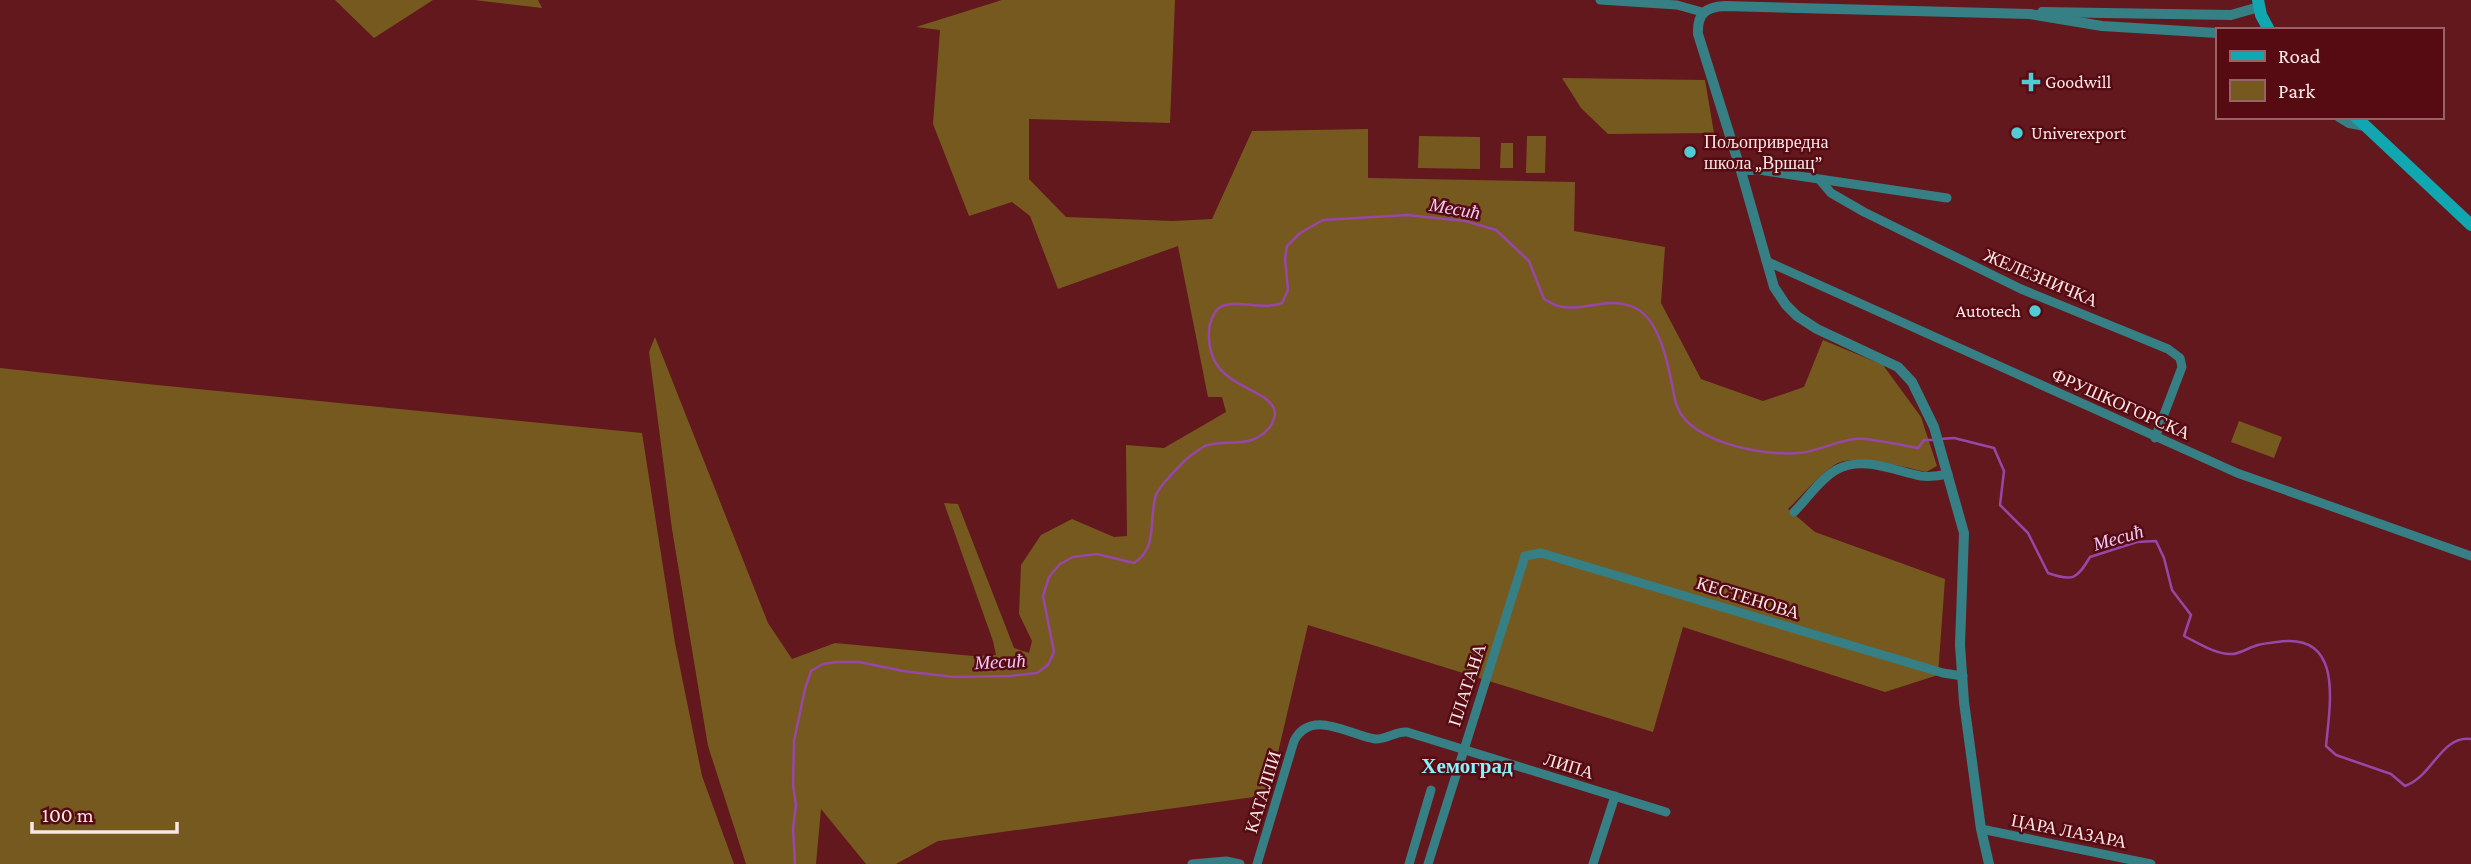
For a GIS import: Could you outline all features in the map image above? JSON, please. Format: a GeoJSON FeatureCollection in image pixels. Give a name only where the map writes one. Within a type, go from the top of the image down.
{"type":"FeatureCollection","features":[{"type":"Feature","properties":{"kind":"main road"},"geometry":{"type":"LineString","coordinates":[[2258,4],[2268,28]]}},
{"type":"Feature","properties":{"kind":"main road"},"geometry":{"type":"LineString","coordinates":[[2361,122],[2471,225]]}},
{"type":"Feature","properties":{"kind":"street"},"geometry":{"type":"LineString","coordinates":[[1600,0],[1667,4],[1702,12]]}},
{"type":"Feature","properties":{"kind":"street"},"geometry":{"type":"LineString","coordinates":[[1989,864],[1981,830],[1962,676],[1962,523],[1934,427],[1912,382],[1898,367],[1817,329],[1797,316],[1774,287],[1698,34],[1702,12],[1708,8],[1725,6],[2231,15],[2258,4]]}},
{"type":"Feature","properties":{"kind":"street"},"geometry":{"type":"LineString","coordinates":[[2067,21],[2095,12]]}},
{"type":"Feature","properties":{"kind":"street"},"geometry":{"type":"LineString","coordinates":[[2095,12],[2105,26]]}},
{"type":"Feature","properties":{"kind":"street"},"geometry":{"type":"LineString","coordinates":[[2030,13],[2105,26],[2216,33]]}},
{"type":"Feature","properties":{"kind":"street"},"geometry":{"type":"LineString","coordinates":[[2342,119],[2349,123],[2361,122]]}},
{"type":"Feature","properties":{"kind":"street"},"geometry":{"type":"LineString","coordinates":[[1741,171],[1759,170],[1947,198]]}},
{"type":"Feature","properties":{"kind":"street","name":"ЖЕЛЕЗНИЧКА"},"geometry":{"type":"LineString","coordinates":[[1820,180],[1831,193],[1864,212],[2021,289],[2175,353],[2180,358],[2182,367],[2155,438]]}},
{"type":"Feature","properties":{"kind":"street","name":"ФРУШКОГОРСКА"},"geometry":{"type":"LineString","coordinates":[[1766,261],[2237,473],[2471,556]]}},
{"type":"Feature","properties":{"kind":"street"},"geometry":{"type":"LineString","coordinates":[[1794,512],[1837,470],[1851,465],[1871,465],[1922,476],[1948,474]]}},
{"type":"Feature","properties":{"kind":"street","name":"КЕСТЕНОВА"},"geometry":{"type":"LineString","coordinates":[[1525,556],[1541,553],[1944,673],[1962,676]]}},
{"type":"Feature","properties":{"kind":"street","name":"ПЛАТАНА"},"geometry":{"type":"LineString","coordinates":[[1428,864],[1525,556]]}},
{"type":"Feature","properties":{"kind":"street","name":"ЛИПА"},"geometry":{"type":"LineString","coordinates":[[1302,730],[1307,726],[1321,724],[1379,739],[1407,732],[1666,812]]}},
{"type":"Feature","properties":{"kind":"street","name":"КАТАЛПИ"},"geometry":{"type":"LineString","coordinates":[[1257,864],[1294,741],[1302,730]]}},
{"type":"Feature","properties":{"kind":"street"},"geometry":{"type":"LineString","coordinates":[[1409,864],[1431,790]]}},
{"type":"Feature","properties":{"kind":"street"},"geometry":{"type":"LineString","coordinates":[[1593,864],[1615,796]]}},
{"type":"Feature","properties":{"kind":"street","name":"ЦАРА ЛАЗАРА"},"geometry":{"type":"LineString","coordinates":[[1981,830],[2151,864]]}},
{"type":"Feature","properties":{"kind":"street"},"geometry":{"type":"LineString","coordinates":[[1192,864],[1226,861],[1240,864]]}},
{"type":"Feature","properties":{"kind":"green space"},"geometry":{"type":"Polygon","coordinates":[[[335,0],[433,0],[374,38],[335,0]]]}},
{"type":"Feature","properties":{"kind":"green space"},"geometry":{"type":"Polygon","coordinates":[[[474,0],[538,0],[542,8],[474,0]]]}},
{"type":"Feature","properties":{"kind":"green space"},"geometry":{"type":"Polygon","coordinates":[[[1002,0],[1175,0],[1170,123],[1029,119],[1029,179],[1066,217],[1173,221],[1212,219],[1252,131],[1368,129],[1368,178],[1575,182],[1574,231],[1665,247],[1661,303],[1701,379],[1763,401],[1804,387],[1823,340],[1883,365],[1921,417],[1937,466],[1926,472],[1867,460],[1844,461],[1823,474],[1788,509],[1815,532],[1945,579],[1938,675],[1885,692],[1683,627],[1653,732],[1308,625],[1268,795],[938,841],[896,864],[866,864],[821,809],[816,864],[746,864],[708,746],[672,529],[649,352],[655,337],[768,623],[792,659],[835,643],[973,656],[996,655],[944,503],[958,504],[1014,648],[1029,653],[1032,641],[1019,614],[1021,565],[1041,535],[1072,519],[1114,537],[1127,536],[1126,445],[1164,448],[1226,412],[1222,397],[1208,397],[1178,246],[1058,289],[1030,216],[1012,202],[969,216],[933,124],[940,30],[916,27],[1002,0]]]}},
{"type":"Feature","properties":{"kind":"green space"},"geometry":{"type":"Polygon","coordinates":[[[1562,78],[1705,80],[1714,133],[1608,134],[1581,108],[1562,78]]]}},
{"type":"Feature","properties":{"kind":"green space"},"geometry":{"type":"Polygon","coordinates":[[[1419,136],[1480,137],[1480,169],[1418,168],[1419,136]]]}},
{"type":"Feature","properties":{"kind":"green space"},"geometry":{"type":"Polygon","coordinates":[[[1527,136],[1546,136],[1545,173],[1526,173],[1527,136]]]}},
{"type":"Feature","properties":{"kind":"green space"},"geometry":{"type":"Polygon","coordinates":[[[1501,143],[1513,143],[1513,168],[1500,168],[1501,143]]]}},
{"type":"Feature","properties":{"kind":"green space"},"geometry":{"type":"Polygon","coordinates":[[[0,368],[642,433],[675,643],[702,776],[734,864],[0,864],[0,368]]]}},
{"type":"Feature","properties":{"kind":"green space"},"geometry":{"type":"Polygon","coordinates":[[[2239,421],[2282,437],[2274,458],[2231,442],[2239,421]]]}},
{"type":"Feature","properties":{"kind":"waterway","name":"Месић"},"geometry":{"type":"LineString","coordinates":[[795,864],[794,741],[811,671],[823,664],[859,662],[954,677],[1010,676],[1037,673],[1048,665],[1054,652],[1043,596],[1049,577],[1060,564],[1073,557],[1097,554],[1134,563],[1142,557],[1150,541],[1156,495],[1182,463],[1205,446],[1254,439],[1270,427],[1275,413],[1271,404],[1239,384],[1217,365],[1211,351],[1210,325],[1215,313],[1225,305],[1266,306],[1282,303],[1288,290],[1285,259],[1287,246],[1300,233],[1323,220],[1407,215],[1465,221],[1496,230],[1529,261],[1544,299],[1568,308],[1617,303],[1637,309],[1646,316],[1664,350],[1675,400],[1681,414],[1708,436],[1726,443],[1746,449],[1783,453],[1805,452],[1855,439],[1877,440],[1918,448],[1924,440],[1933,440]]}},
{"type":"Feature","properties":{"kind":"waterway","name":"Месић"},"geometry":{"type":"LineString","coordinates":[[1940,439],[1954,438],[1994,448],[2004,471],[2000,505],[2028,533],[2048,573],[2073,577],[2090,557],[2137,542],[2156,541],[2164,558],[2172,590],[2191,615],[2184,636],[2224,654],[2277,642],[2299,642],[2313,648],[2323,659],[2328,674],[2330,692],[2326,746],[2336,755],[2391,774],[2405,786],[2423,774],[2452,743],[2471,739]]}},
{"type":"Feature","properties":{"kind":"place","name":"Goodwill"},"geometry":{"type":"Point","coordinates":[2031,82]}},
{"type":"Feature","properties":{"kind":"place","name":"Univerexport"},"geometry":{"type":"Point","coordinates":[2017,133]}},
{"type":"Feature","properties":{"kind":"place","name":"Пољопривредна школа „Вршац”"},"geometry":{"type":"Point","coordinates":[1690,152]}},
{"type":"Feature","properties":{"kind":"place","name":"Autotech"},"geometry":{"type":"Point","coordinates":[2035,311]}},
{"type":"Feature","properties":{"kind":"district","name":"Хемоград"},"geometry":{"type":"Point","coordinates":[1467,766]}}]}
